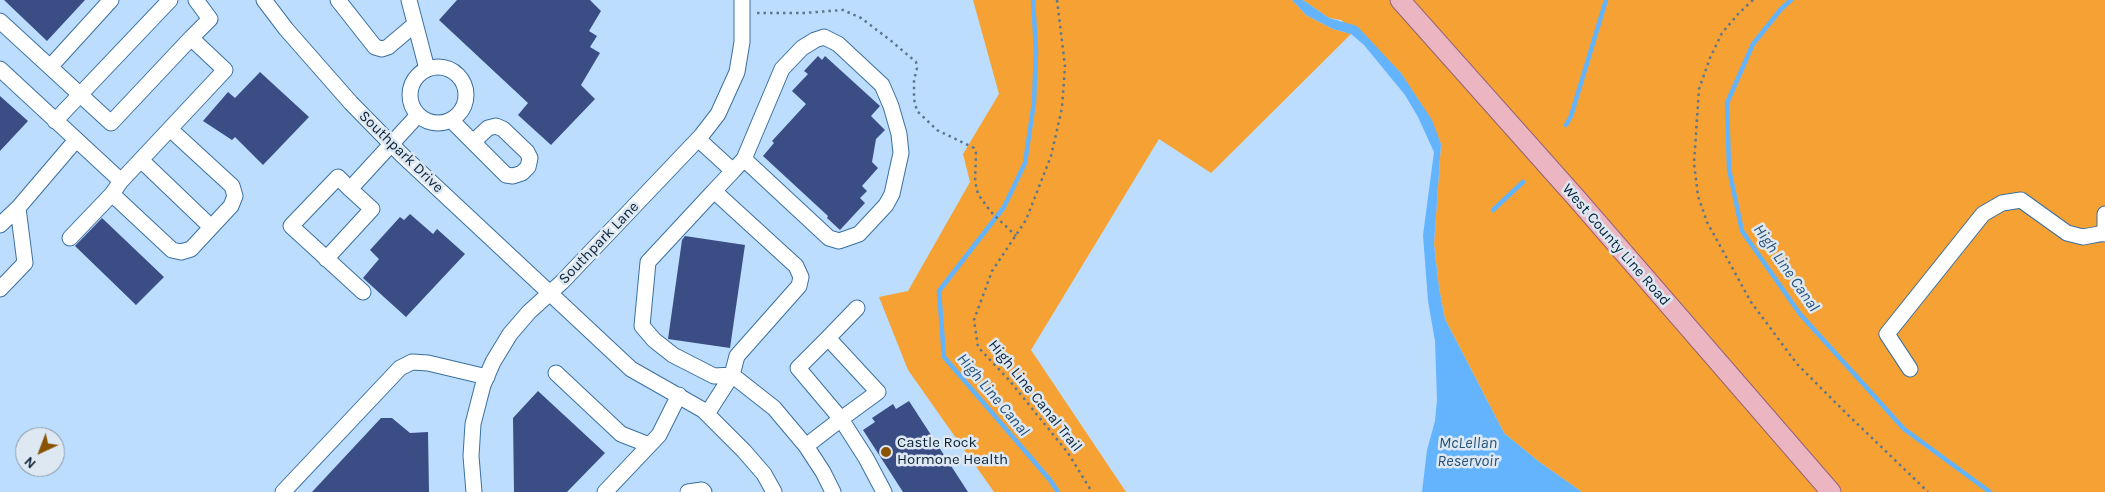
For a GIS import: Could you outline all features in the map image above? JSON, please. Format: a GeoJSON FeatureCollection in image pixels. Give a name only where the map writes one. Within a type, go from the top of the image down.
{"type":"FeatureCollection","features":[{"type":"Feature","properties":{"kind":"main road","name":"West County Line Road"},"geometry":{"type":"LineString","coordinates":[[1400,0],[1578,200],[1831,492]]}},
{"type":"Feature","properties":{"kind":"street"},"geometry":{"type":"LineString","coordinates":[[50,67],[111,0]]}},
{"type":"Feature","properties":{"kind":"street"},"geometry":{"type":"LineString","coordinates":[[55,120],[170,0]]}},
{"type":"Feature","properties":{"kind":"street"},"geometry":{"type":"LineString","coordinates":[[0,21],[111,123],[210,18],[196,0]]}},
{"type":"Feature","properties":{"kind":"street","name":"Southpark Drive"},"geometry":{"type":"LineString","coordinates":[[264,0],[286,29],[351,103],[391,144],[631,369],[655,384],[678,395],[707,414],[759,468],[774,492]]}},
{"type":"Feature","properties":{"kind":"street"},"geometry":{"type":"LineString","coordinates":[[338,0],[375,47],[382,49],[388,47],[414,25]]}},
{"type":"Feature","properties":{"kind":"street"},"geometry":{"type":"LineString","coordinates":[[409,0],[427,69]]}},
{"type":"Feature","properties":{"kind":"street","name":"Southpark Lane"},"geometry":{"type":"LineString","coordinates":[[474,492],[471,456],[473,424],[477,406],[493,362],[510,334],[529,312],[551,294],[698,139],[718,114],[737,72],[742,42],[742,0]]}},
{"type":"Feature","properties":{"kind":"street"},"geometry":{"type":"LineString","coordinates":[[744,158],[828,238],[839,241],[859,234],[886,205],[892,194],[901,153],[899,134],[891,106],[882,85],[838,44],[824,37],[814,40],[802,48],[782,69],[744,158],[648,262],[642,326],[654,340],[673,355],[714,376],[732,375],[774,408],[806,446],[833,492]]}},
{"type":"Feature","properties":{"kind":"street"},"geometry":{"type":"LineString","coordinates":[[70,238],[225,70],[191,38]]}},
{"type":"Feature","properties":{"kind":"street"},"geometry":{"type":"LineString","coordinates":[[436,66],[446,68],[454,72],[461,79],[466,97],[464,106],[451,120],[434,123],[418,115],[413,108],[410,90],[413,81],[427,69],[436,66]]}},
{"type":"Feature","properties":{"kind":"street"},"geometry":{"type":"LineString","coordinates":[[0,68],[76,140],[172,250],[181,252],[190,249],[231,206],[235,196],[232,186],[170,129]]}},
{"type":"Feature","properties":{"kind":"street"},"geometry":{"type":"LineString","coordinates":[[350,189],[418,115]]}},
{"type":"Feature","properties":{"kind":"street"},"geometry":{"type":"LineString","coordinates":[[451,120],[473,142]]}},
{"type":"Feature","properties":{"kind":"street"},"geometry":{"type":"LineString","coordinates":[[698,139],[733,171]]}},
{"type":"Feature","properties":{"kind":"street"},"geometry":{"type":"LineString","coordinates":[[0,224],[18,208],[76,140]]}},
{"type":"Feature","properties":{"kind":"street"},"geometry":{"type":"LineString","coordinates":[[140,160],[211,227]]}},
{"type":"Feature","properties":{"kind":"street"},"geometry":{"type":"LineString","coordinates":[[326,259],[372,210],[338,177],[291,226],[326,259],[363,292]]}},
{"type":"Feature","properties":{"kind":"street"},"geometry":{"type":"LineString","coordinates":[[707,414],[732,375],[737,356],[799,286],[801,276],[796,266],[714,191]]}},
{"type":"Feature","properties":{"kind":"street"},"geometry":{"type":"LineString","coordinates":[[1910,369],[1887,334],[1983,214],[2002,204],[2021,200],[2067,233],[2083,237],[2105,234],[2105,214]]}},
{"type":"Feature","properties":{"kind":"street"},"geometry":{"type":"LineString","coordinates":[[0,289],[25,263],[18,208]]}},
{"type":"Feature","properties":{"kind":"street"},"geometry":{"type":"LineString","coordinates":[[857,308],[798,368],[841,419],[866,458],[884,492]]}},
{"type":"Feature","properties":{"kind":"street"},"geometry":{"type":"LineString","coordinates":[[806,446],[878,392],[828,338]]}},
{"type":"Feature","properties":{"kind":"street"},"geometry":{"type":"LineString","coordinates":[[284,492],[400,368],[412,362],[428,363],[487,377]]}},
{"type":"Feature","properties":{"kind":"street"},"geometry":{"type":"LineString","coordinates":[[556,373],[621,434],[649,446]]}},
{"type":"Feature","properties":{"kind":"street"},"geometry":{"type":"LineString","coordinates":[[605,492],[659,435],[678,395]]}},
{"type":"Feature","properties":{"kind":"street"},"geometry":{"type":"LineString","coordinates":[[688,492],[702,490],[704,492]]}},
{"type":"Feature","properties":{"kind":"path","name":"High Line Canal Trail"},"geometry":{"type":"LineString","coordinates":[[1057,0],[1065,66],[1062,108],[1051,156],[1026,220],[992,271],[974,320],[978,346],[1009,380],[1068,453],[1092,492]]}},
{"type":"Feature","properties":{"kind":"path"},"geometry":{"type":"LineString","coordinates":[[1753,0],[1739,13],[1722,34],[1710,58],[1700,89],[1694,163],[1698,196],[1707,222],[1751,302],[1798,364],[1844,412],[1928,492]]}},
{"type":"Feature","properties":{"kind":"path"},"geometry":{"type":"LineString","coordinates":[[991,212],[1016,236]]}},
{"type":"Feature","properties":{"kind":"shaded area"},"geometry":{"type":"Polygon","coordinates":[[[973,0],[1292,0],[1306,15],[1333,29],[1351,34],[1211,173],[1159,139],[1031,350],[1126,492],[994,492],[908,370],[879,297],[908,291],[970,182],[963,154],[999,94],[973,0]]]}},
{"type":"Feature","properties":{"kind":"shaded area"},"geometry":{"type":"Polygon","coordinates":[[[1303,0],[2105,0],[2105,492],[1582,492],[1538,461],[1504,433],[1445,319],[1434,244],[1441,144],[1401,73],[1341,20],[1329,18],[1303,0]]]}},
{"type":"Feature","properties":{"kind":"water","name":"McLellan Reservoir"},"geometry":{"type":"Polygon","coordinates":[[[1292,0],[1303,0],[1329,18],[1357,26],[1401,73],[1432,120],[1441,144],[1434,244],[1445,319],[1504,433],[1538,461],[1582,492],[1422,492],[1427,450],[1435,421],[1437,400],[1435,341],[1428,301],[1423,235],[1434,152],[1418,117],[1405,95],[1364,45],[1351,34],[1333,29],[1306,15],[1292,0]]]}},
{"type":"Feature","properties":{"kind":"building"},"geometry":{"type":"Polygon","coordinates":[[[4,0],[85,0],[47,41],[4,0]]]}},
{"type":"Feature","properties":{"kind":"building"},"geometry":{"type":"Polygon","coordinates":[[[457,0],[590,0],[601,11],[589,31],[597,36],[590,47],[600,53],[581,85],[595,99],[551,145],[518,115],[528,103],[439,20],[457,0]]]}},
{"type":"Feature","properties":{"kind":"building"},"geometry":{"type":"Polygon","coordinates":[[[818,56],[822,60],[825,56],[880,106],[871,116],[885,130],[876,139],[872,162],[878,168],[862,186],[867,191],[860,198],[865,203],[840,230],[827,218],[828,216],[763,156],[774,143],[772,141],[806,104],[792,91],[808,74],[804,71],[818,56]]]}},
{"type":"Feature","properties":{"kind":"building"},"geometry":{"type":"Polygon","coordinates":[[[260,72],[309,117],[263,165],[235,137],[232,140],[203,121],[228,92],[235,98],[260,72]]]}},
{"type":"Feature","properties":{"kind":"building"},"geometry":{"type":"Polygon","coordinates":[[[0,96],[28,121],[0,151],[0,96]]]}},
{"type":"Feature","properties":{"kind":"building"},"geometry":{"type":"Polygon","coordinates":[[[410,214],[433,234],[437,229],[465,254],[406,317],[363,278],[379,259],[370,250],[400,217],[404,220],[410,214]]]}},
{"type":"Feature","properties":{"kind":"building"},"geometry":{"type":"Polygon","coordinates":[[[102,218],[164,277],[136,305],[75,246],[102,218]]]}},
{"type":"Feature","properties":{"kind":"building"},"geometry":{"type":"Polygon","coordinates":[[[685,236],[745,245],[730,348],[668,339],[682,240],[685,236]]]}},
{"type":"Feature","properties":{"kind":"building"},"geometry":{"type":"Polygon","coordinates":[[[538,391],[605,453],[567,492],[514,492],[513,418],[538,391]]]}},
{"type":"Feature","properties":{"kind":"building"},"geometry":{"type":"Polygon","coordinates":[[[909,401],[968,492],[903,492],[863,430],[875,422],[872,418],[893,404],[896,409],[909,401]]]}},
{"type":"Feature","properties":{"kind":"building"},"geometry":{"type":"Polygon","coordinates":[[[381,418],[392,418],[410,433],[428,432],[429,492],[312,492],[381,418]]]}},
{"type":"Feature","properties":{"kind":"waterway","name":"High Line Canal"},"geometry":{"type":"LineString","coordinates":[[1033,0],[1036,51],[1034,102],[1025,163],[1004,207],[939,291],[944,357],[1050,480],[1058,492]]}},
{"type":"Feature","properties":{"kind":"waterway"},"geometry":{"type":"LineString","coordinates":[[1566,125],[1571,116],[1606,0]]}},
{"type":"Feature","properties":{"kind":"waterway","name":"High Line Canal"},"geometry":{"type":"LineString","coordinates":[[1791,0],[1781,9],[1753,44],[1727,103],[1729,169],[1742,231],[1800,314],[1904,429],[1990,492]]}},
{"type":"Feature","properties":{"kind":"waterway"},"geometry":{"type":"LineString","coordinates":[[1493,210],[1523,182]]}},
{"type":"Feature","properties":{"kind":"place","name":"Castle Rock Hormone Health"},"geometry":{"type":"Point","coordinates":[886,452]}}]}
